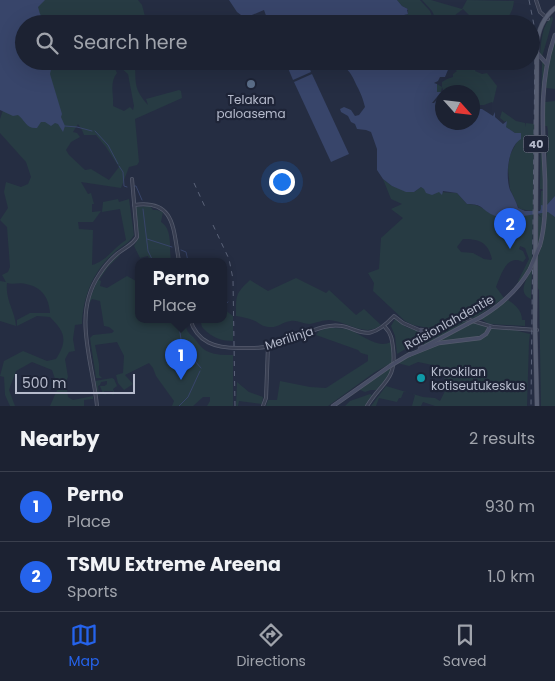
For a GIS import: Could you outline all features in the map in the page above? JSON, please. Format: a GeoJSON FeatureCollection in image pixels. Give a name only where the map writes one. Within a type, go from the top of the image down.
{"type":"FeatureCollection","features":[{"type":"Feature","properties":{"kind":"main road","name":"40"},"geometry":{"type":"LineString","coordinates":[[540,41],[547,18],[555,9]]}},
{"type":"Feature","properties":{"kind":"main road","name":"Raisionlahdentie"},"geometry":{"type":"LineString","coordinates":[[333,406],[390,366],[499,305],[514,291],[530,269],[540,245],[544,220],[543,106],[546,66],[555,36]]}},
{"type":"Feature","properties":{"kind":"main road"},"geometry":{"type":"LineString","coordinates":[[540,56],[545,61],[546,66]]}},
{"type":"Feature","properties":{"kind":"main road","name":"40"},"geometry":{"type":"LineString","coordinates":[[537,406],[535,295],[538,70]]}},
{"type":"Feature","properties":{"kind":"main road"},"geometry":{"type":"LineString","coordinates":[[409,355],[440,343],[480,338],[486,334],[490,327]]}},
{"type":"Feature","properties":{"kind":"main road"},"geometry":{"type":"LineString","coordinates":[[420,349],[422,330]]}},
{"type":"Feature","properties":{"kind":"street"},"geometry":{"type":"LineString","coordinates":[[536,0],[540,12],[547,18]]}},
{"type":"Feature","properties":{"kind":"street"},"geometry":{"type":"LineString","coordinates":[[98,406],[86,337],[86,306],[94,282],[103,269],[115,256],[133,242],[138,233],[133,205],[132,180]]}},
{"type":"Feature","properties":{"kind":"street"},"geometry":{"type":"LineString","coordinates":[[133,205],[151,204],[159,206],[166,212],[172,224],[178,258]]}},
{"type":"Feature","properties":{"kind":"street"},"geometry":{"type":"LineString","coordinates":[[367,406],[394,368],[395,360],[391,336],[384,326],[394,316],[407,326],[422,330],[436,330],[463,319],[490,327],[536,330]]}},
{"type":"Feature","properties":{"kind":"street","name":"Merilinja"},"geometry":{"type":"LineString","coordinates":[[192,323],[199,336],[212,345],[233,348],[268,346],[326,326],[343,326],[367,333],[376,331],[384,326]]}},
{"type":"Feature","properties":{"kind":"street"},"geometry":{"type":"LineString","coordinates":[[263,406],[266,394],[268,346]]}},
{"type":"Feature","properties":{"kind":"shaded area"},"geometry":{"type":"Polygon","coordinates":[[[38,0],[138,0],[142,5],[145,15],[37,15],[38,0]]]}},
{"type":"Feature","properties":{"kind":"shaded area"},"geometry":{"type":"Polygon","coordinates":[[[397,0],[420,0],[431,15],[404,15],[408,14],[408,9],[397,0]]]}},
{"type":"Feature","properties":{"kind":"shaded area"},"geometry":{"type":"Polygon","coordinates":[[[422,0],[431,0],[462,9],[467,0],[514,1],[509,15],[469,15],[463,9],[455,15],[434,15],[422,0]]]}},
{"type":"Feature","properties":{"kind":"shaded area"},"geometry":{"type":"Polygon","coordinates":[[[552,16],[553,19],[542,57],[540,55],[543,34],[546,24],[552,16]]]}},
{"type":"Feature","properties":{"kind":"shaded area"},"geometry":{"type":"Polygon","coordinates":[[[555,40],[555,89],[546,88],[546,75],[555,40]]]}},
{"type":"Feature","properties":{"kind":"shaded area"},"geometry":{"type":"Polygon","coordinates":[[[542,60],[545,66],[542,96],[543,189],[540,189],[542,60]]]}},
{"type":"Feature","properties":{"kind":"shaded area"},"geometry":{"type":"Polygon","coordinates":[[[21,70],[116,70],[117,73],[112,85],[113,106],[124,111],[130,107],[133,110],[134,106],[128,74],[123,70],[135,70],[138,89],[148,105],[146,99],[181,91],[182,98],[135,119],[139,162],[137,165],[129,167],[121,188],[81,182],[88,194],[91,193],[94,204],[92,204],[92,212],[101,211],[93,222],[78,222],[79,229],[93,230],[92,265],[102,260],[126,240],[120,209],[102,212],[103,202],[118,199],[119,202],[129,199],[134,235],[107,260],[95,276],[84,304],[82,324],[75,325],[73,339],[75,351],[69,352],[65,359],[68,377],[66,381],[68,397],[73,400],[93,396],[93,399],[84,400],[84,406],[50,406],[58,388],[52,370],[32,362],[16,371],[9,390],[15,406],[10,406],[5,395],[4,377],[0,376],[4,361],[23,351],[47,361],[56,359],[62,347],[63,336],[59,327],[50,317],[37,316],[17,326],[17,320],[30,313],[50,313],[44,294],[32,285],[24,283],[7,283],[7,295],[16,326],[0,321],[0,281],[6,282],[2,275],[8,272],[10,267],[7,227],[0,220],[8,208],[4,192],[6,182],[21,187],[28,184],[31,177],[26,162],[0,133],[0,119],[21,70]],[[78,124],[73,132],[77,133],[80,137],[71,142],[66,150],[85,170],[91,169],[109,180],[119,167],[96,135],[84,135],[78,124]]]}},
{"type":"Feature","properties":{"kind":"shaded area"},"geometry":{"type":"Polygon","coordinates":[[[456,70],[476,70],[482,74],[487,73],[497,86],[493,103],[480,105],[480,85],[442,85],[442,82],[453,77],[453,74],[457,71],[456,70]]]}},
{"type":"Feature","properties":{"kind":"shaded area"},"geometry":{"type":"Polygon","coordinates":[[[555,101],[555,203],[540,211],[541,191],[543,191],[544,206],[547,143],[549,145],[548,128],[545,126],[545,102],[555,101]]]}},
{"type":"Feature","properties":{"kind":"shaded area"},"geometry":{"type":"Polygon","coordinates":[[[502,111],[516,121],[525,123],[525,127],[526,123],[534,124],[533,211],[519,209],[510,189],[508,168],[510,155],[521,134],[515,133],[506,127],[506,121],[500,118],[502,111]]]}},
{"type":"Feature","properties":{"kind":"shaded area"},"geometry":{"type":"Polygon","coordinates":[[[383,179],[392,186],[414,192],[421,187],[439,192],[457,193],[467,204],[480,207],[493,215],[504,215],[512,211],[524,216],[533,213],[532,262],[519,283],[518,281],[529,259],[525,248],[520,246],[519,249],[523,251],[526,258],[523,262],[513,260],[509,263],[505,267],[496,287],[504,298],[475,318],[459,317],[428,328],[413,325],[405,321],[373,291],[374,283],[368,273],[379,269],[381,238],[403,218],[391,209],[402,204],[391,199],[383,179]],[[463,239],[457,247],[461,252],[473,253],[484,259],[492,259],[485,245],[469,239],[463,239]]]}},
{"type":"Feature","properties":{"kind":"shaded area"},"geometry":{"type":"Polygon","coordinates":[[[150,206],[153,210],[163,212],[161,222],[165,225],[169,234],[171,258],[149,258],[148,256],[140,258],[134,246],[139,237],[135,207],[150,206]]]}},
{"type":"Feature","properties":{"kind":"shaded area"},"geometry":{"type":"Polygon","coordinates":[[[555,206],[555,406],[541,406],[537,259],[541,239],[536,247],[537,214],[541,217],[539,214],[555,206]]]}},
{"type":"Feature","properties":{"kind":"shaded area"},"geometry":{"type":"Polygon","coordinates":[[[120,255],[99,280],[101,281],[100,286],[107,288],[127,276],[135,280],[135,323],[186,323],[188,331],[205,350],[218,354],[233,355],[233,406],[207,406],[210,397],[203,397],[193,406],[172,406],[174,401],[149,363],[125,375],[133,384],[124,390],[118,383],[116,375],[123,373],[124,356],[117,342],[95,345],[99,375],[102,378],[96,378],[90,338],[93,335],[112,333],[114,331],[104,326],[100,301],[92,299],[89,301],[100,274],[120,255]]]}},
{"type":"Feature","properties":{"kind":"shaded area"},"geometry":{"type":"Polygon","coordinates":[[[532,269],[531,299],[524,293],[524,286],[532,269]]]}},
{"type":"Feature","properties":{"kind":"shaded area"},"geometry":{"type":"Polygon","coordinates":[[[296,278],[326,293],[329,290],[356,315],[364,309],[381,325],[369,330],[336,321],[324,320],[310,324],[291,321],[275,327],[269,327],[250,319],[236,316],[237,296],[250,280],[268,291],[296,278]]]}},
{"type":"Feature","properties":{"kind":"shaded area"},"geometry":{"type":"Polygon","coordinates":[[[508,300],[520,311],[522,320],[525,320],[525,326],[489,324],[481,319],[508,300]]]}},
{"type":"Feature","properties":{"kind":"shaded area"},"geometry":{"type":"Polygon","coordinates":[[[227,312],[233,316],[233,341],[216,338],[202,327],[201,323],[227,323],[227,312]]]}},
{"type":"Feature","properties":{"kind":"shaded area"},"geometry":{"type":"Polygon","coordinates":[[[395,319],[406,327],[418,331],[414,344],[397,354],[395,336],[391,326],[395,319]]]}},
{"type":"Feature","properties":{"kind":"shaded area"},"geometry":{"type":"Polygon","coordinates":[[[461,320],[471,321],[423,344],[425,332],[439,330],[461,320]]]}},
{"type":"Feature","properties":{"kind":"shaded area"},"geometry":{"type":"Polygon","coordinates":[[[474,322],[488,328],[484,333],[471,339],[431,344],[474,322]]]}},
{"type":"Feature","properties":{"kind":"shaded area"},"geometry":{"type":"Polygon","coordinates":[[[327,328],[350,330],[375,343],[386,344],[391,342],[393,362],[375,372],[328,406],[266,406],[268,400],[277,400],[280,381],[326,388],[368,361],[368,355],[358,350],[316,335],[319,331],[327,328]]]}},
{"type":"Feature","properties":{"kind":"shaded area"},"geometry":{"type":"Polygon","coordinates":[[[491,329],[514,330],[530,334],[527,406],[435,406],[423,402],[421,406],[412,406],[415,395],[409,393],[435,398],[440,401],[445,391],[444,374],[437,366],[418,362],[409,366],[397,363],[436,345],[472,340],[491,329]]]}},
{"type":"Feature","properties":{"kind":"shaded area"},"geometry":{"type":"Polygon","coordinates":[[[393,366],[389,376],[376,390],[365,392],[358,389],[393,366]]]}},
{"type":"Feature","properties":{"kind":"shaded area"},"geometry":{"type":"Polygon","coordinates":[[[112,378],[117,386],[113,389],[115,394],[112,395],[113,391],[104,391],[106,395],[103,394],[100,386],[107,385],[107,381],[101,382],[98,386],[101,396],[98,395],[95,381],[112,378]]]}},
{"type":"Feature","properties":{"kind":"shaded area"},"geometry":{"type":"Polygon","coordinates":[[[237,382],[249,392],[263,397],[262,404],[239,401],[238,406],[236,406],[237,382]]]}},
{"type":"Feature","properties":{"kind":"shaded area"},"geometry":{"type":"Polygon","coordinates":[[[386,386],[404,391],[397,402],[379,398],[376,406],[371,406],[386,386]]]}},
{"type":"Feature","properties":{"kind":"shaded area"},"geometry":{"type":"Polygon","coordinates":[[[372,395],[365,406],[345,406],[350,401],[372,395]]]}},
{"type":"Feature","properties":{"kind":"water"},"geometry":{"type":"Polygon","coordinates":[[[0,0],[45,0],[38,7],[41,15],[15,15],[15,70],[51,70],[50,74],[65,126],[63,132],[58,124],[55,123],[51,126],[41,122],[37,128],[30,127],[18,115],[13,116],[0,110],[0,0]]]}},
{"type":"Feature","properties":{"kind":"water"},"geometry":{"type":"Polygon","coordinates":[[[229,0],[397,0],[408,9],[408,14],[404,15],[266,15],[264,10],[252,15],[241,15],[229,0]]]}},
{"type":"Feature","properties":{"kind":"water"},"geometry":{"type":"Polygon","coordinates":[[[289,70],[310,70],[311,72],[293,80],[289,70]]]}},
{"type":"Feature","properties":{"kind":"water"},"geometry":{"type":"Polygon","coordinates":[[[348,70],[448,70],[445,77],[440,77],[434,83],[437,84],[435,85],[435,99],[432,103],[435,102],[435,130],[480,130],[480,109],[493,116],[495,112],[495,117],[503,124],[507,121],[506,127],[515,133],[521,133],[521,139],[510,155],[508,170],[510,190],[518,208],[525,211],[540,211],[541,205],[546,206],[555,196],[555,217],[548,212],[524,216],[512,211],[512,217],[503,220],[479,206],[467,204],[457,193],[443,191],[442,195],[439,192],[432,195],[426,193],[421,187],[414,192],[406,192],[392,186],[383,179],[377,170],[377,149],[371,132],[357,129],[348,116],[341,112],[340,109],[344,107],[351,110],[355,116],[359,115],[365,107],[348,70]]]}},
{"type":"Feature","properties":{"kind":"water"},"geometry":{"type":"Polygon","coordinates":[[[312,74],[349,154],[331,162],[294,82],[312,74]]]}},
{"type":"Feature","properties":{"kind":"waterway"},"geometry":{"type":"LineString","coordinates":[[65,126],[92,131]]}},
{"type":"Feature","properties":{"kind":"waterway"},"geometry":{"type":"LineString","coordinates":[[95,131],[108,145],[118,164]]}},
{"type":"Feature","properties":{"kind":"waterway"},"geometry":{"type":"LineString","coordinates":[[119,166],[123,172],[124,186],[127,187]]}},
{"type":"Feature","properties":{"kind":"waterway"},"geometry":{"type":"LineString","coordinates":[[134,186],[136,186],[142,200]]}},
{"type":"Feature","properties":{"kind":"waterway"},"geometry":{"type":"LineString","coordinates":[[143,209],[148,251],[152,258]]}},
{"type":"Feature","properties":{"kind":"waterway"},"geometry":{"type":"LineString","coordinates":[[147,239],[172,247]]}},
{"type":"Feature","properties":{"kind":"waterway"},"geometry":{"type":"LineString","coordinates":[[181,250],[186,252],[187,258]]}},
{"type":"Feature","properties":{"kind":"waterway"},"geometry":{"type":"LineString","coordinates":[[179,323],[182,346],[201,368]]}},
{"type":"Feature","properties":{"kind":"waterway"},"geometry":{"type":"LineString","coordinates":[[179,406],[188,397],[200,371]]}},
{"type":"Feature","properties":{"kind":"railway"},"geometry":{"type":"LineString","coordinates":[[529,0],[532,15]]}},
{"type":"Feature","properties":{"kind":"railway"},"geometry":{"type":"LineString","coordinates":[[531,406],[535,70]]}},
{"type":"Feature","properties":{"kind":"railway"},"geometry":{"type":"LineString","coordinates":[[194,183],[205,207]]}},
{"type":"Feature","properties":{"kind":"railway"},"geometry":{"type":"LineString","coordinates":[[213,225],[229,259],[233,279],[235,406]]}},
{"type":"Feature","properties":{"kind":"place","name":"Telakan paloasema"},"geometry":{"type":"Point","coordinates":[251,84]}},
{"type":"Feature","properties":{"kind":"place","name":"TSMU Extreme Areena"},"geometry":{"type":"Point","coordinates":[510,249]}},
{"type":"Feature","properties":{"kind":"place","name":"Krookilan kotiseutukeskus"},"geometry":{"type":"Point","coordinates":[421,378]}},
{"type":"Feature","properties":{"kind":"place","name":"Perno"},"geometry":{"type":"Point","coordinates":[181,380]}}]}
